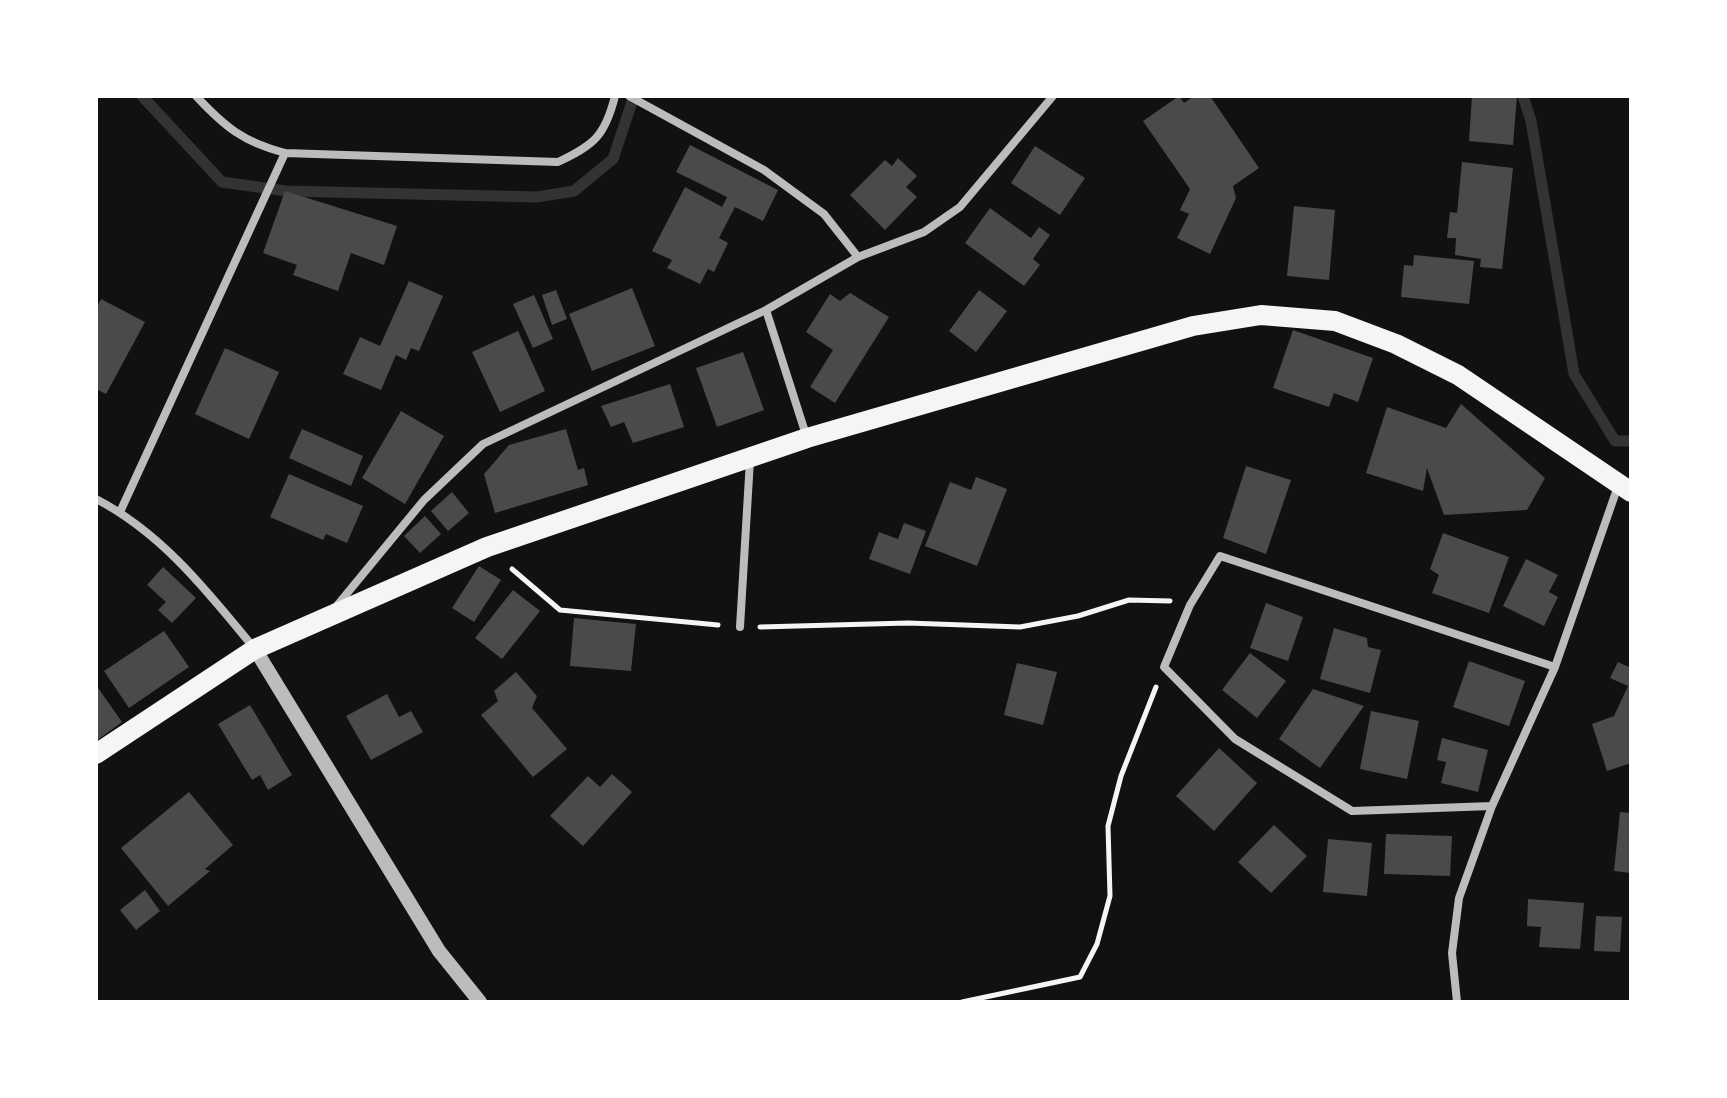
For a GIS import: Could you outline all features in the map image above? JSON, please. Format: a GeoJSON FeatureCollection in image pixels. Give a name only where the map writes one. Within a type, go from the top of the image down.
{"type":"FeatureCollection","features":[{"type":"Feature","properties":{"kind":"main road"},"geometry":{"type":"LineString","coordinates":[[96,754],[255,649],[323,622],[487,547],[750,460],[807,438],[1193,326],[1261,315],[1335,321],[1396,344],[1458,375],[1625,489]]}},
{"type":"Feature","properties":{"kind":"street"},"geometry":{"type":"LineString","coordinates":[[196,96],[224,126],[244,139],[285,153],[558,162],[590,147],[608,123],[615,96]]}},
{"type":"Feature","properties":{"kind":"street"},"geometry":{"type":"LineString","coordinates":[[629,96],[764,170],[824,214],[858,257]]}},
{"type":"Feature","properties":{"kind":"street"},"geometry":{"type":"LineString","coordinates":[[323,622],[424,500],[483,444],[766,310],[858,257],[924,232],[960,207],[1053,96]]}},
{"type":"Feature","properties":{"kind":"street"},"geometry":{"type":"LineString","coordinates":[[120,512],[285,153]]}},
{"type":"Feature","properties":{"kind":"street"},"geometry":{"type":"LineString","coordinates":[[766,310],[807,438]]}},
{"type":"Feature","properties":{"kind":"street"},"geometry":{"type":"LineString","coordinates":[[740,627],[750,460]]}},
{"type":"Feature","properties":{"kind":"street"},"geometry":{"type":"LineString","coordinates":[[1457,1002],[1452,953],[1459,898],[1492,806],[1555,667],[1625,489]]}},
{"type":"Feature","properties":{"kind":"street"},"geometry":{"type":"LineString","coordinates":[[96,499],[120,512],[186,566],[255,649],[439,951],[480,1002]]}},
{"type":"Feature","properties":{"kind":"street"},"geometry":{"type":"LineString","coordinates":[[1492,806],[1352,811],[1235,739],[1164,667],[1190,605],[1220,556],[1555,667]]}},
{"type":"Feature","properties":{"kind":"path"},"geometry":{"type":"LineString","coordinates":[[487,547],[560,610],[740,627],[908,623],[1020,627],[1078,616],[1129,600],[1161,599],[1190,605]]}},
{"type":"Feature","properties":{"kind":"path"},"geometry":{"type":"LineString","coordinates":[[962,1002],[1080,977],[1097,944],[1110,896],[1108,826],[1121,776],[1164,667]]}},
{"type":"Feature","properties":{"kind":"building"},"geometry":{"type":"Polygon","coordinates":[[[1179,96],[1184,103],[1194,96],[1210,96],[1259,168],[1233,186],[1236,198],[1210,254],[1177,238],[1189,214],[1180,210],[1190,189],[1143,121],[1179,96]]]}},
{"type":"Feature","properties":{"kind":"building"},"geometry":{"type":"Polygon","coordinates":[[[1472,96],[1517,96],[1513,145],[1469,141],[1472,96]]]}},
{"type":"Feature","properties":{"kind":"building"},"geometry":{"type":"Polygon","coordinates":[[[690,145],[778,190],[763,221],[735,207],[719,238],[728,243],[714,272],[708,269],[700,284],[667,268],[672,260],[652,251],[685,187],[722,207],[727,197],[676,172],[690,145]]]}},
{"type":"Feature","properties":{"kind":"building"},"geometry":{"type":"Polygon","coordinates":[[[1035,146],[1085,178],[1060,215],[1011,183],[1035,146]]]}},
{"type":"Feature","properties":{"kind":"building"},"geometry":{"type":"Polygon","coordinates":[[[898,158],[917,176],[906,187],[917,197],[885,230],[850,195],[885,160],[892,166],[898,158]]]}},
{"type":"Feature","properties":{"kind":"building"},"geometry":{"type":"Polygon","coordinates":[[[1462,162],[1513,168],[1502,269],[1480,267],[1481,259],[1455,255],[1456,238],[1447,238],[1450,212],[1457,213],[1462,162]]]}},
{"type":"Feature","properties":{"kind":"building"},"geometry":{"type":"Polygon","coordinates":[[[285,191],[397,226],[384,265],[351,253],[338,291],[293,275],[297,265],[263,253],[285,191]]]}},
{"type":"Feature","properties":{"kind":"building"},"geometry":{"type":"Polygon","coordinates":[[[1294,206],[1335,210],[1329,280],[1287,276],[1294,206]]]}},
{"type":"Feature","properties":{"kind":"building"},"geometry":{"type":"Polygon","coordinates":[[[990,208],[1031,238],[1039,227],[1050,235],[1033,259],[1040,265],[1024,286],[965,243],[990,208]]]}},
{"type":"Feature","properties":{"kind":"building"},"geometry":{"type":"Polygon","coordinates":[[[1414,255],[1474,261],[1469,304],[1401,297],[1404,265],[1413,266],[1414,255]]]}},
{"type":"Feature","properties":{"kind":"building"},"geometry":{"type":"Polygon","coordinates":[[[409,281],[443,296],[419,351],[411,348],[406,360],[396,355],[381,390],[343,374],[360,337],[380,346],[409,281]]]}},
{"type":"Feature","properties":{"kind":"building"},"geometry":{"type":"Polygon","coordinates":[[[632,288],[655,346],[592,371],[569,314],[632,288]]]}},
{"type":"Feature","properties":{"kind":"building"},"geometry":{"type":"Polygon","coordinates":[[[556,290],[567,319],[552,325],[542,295],[556,290]]]}},
{"type":"Feature","properties":{"kind":"building"},"geometry":{"type":"Polygon","coordinates":[[[979,290],[1007,311],[976,352],[949,331],[979,290]]]}},
{"type":"Feature","properties":{"kind":"building"},"geometry":{"type":"Polygon","coordinates":[[[850,293],[889,317],[835,403],[810,387],[833,350],[806,332],[830,294],[840,301],[850,293]]]}},
{"type":"Feature","properties":{"kind":"building"},"geometry":{"type":"Polygon","coordinates":[[[534,295],[553,339],[533,348],[513,304],[534,295]]]}},
{"type":"Feature","properties":{"kind":"building"},"geometry":{"type":"Polygon","coordinates":[[[101,299],[145,322],[106,394],[96,389],[96,309],[101,299]]]}},
{"type":"Feature","properties":{"kind":"building"},"geometry":{"type":"Polygon","coordinates":[[[1293,330],[1373,358],[1358,402],[1334,393],[1329,407],[1273,388],[1293,330]]]}},
{"type":"Feature","properties":{"kind":"building"},"geometry":{"type":"Polygon","coordinates":[[[518,331],[545,391],[500,412],[472,352],[518,331]]]}},
{"type":"Feature","properties":{"kind":"building"},"geometry":{"type":"Polygon","coordinates":[[[225,348],[279,372],[249,439],[195,414],[225,348]]]}},
{"type":"Feature","properties":{"kind":"building"},"geometry":{"type":"Polygon","coordinates":[[[743,352],[764,410],[717,427],[696,368],[743,352]]]}},
{"type":"Feature","properties":{"kind":"building"},"geometry":{"type":"Polygon","coordinates":[[[670,384],[684,427],[633,443],[624,422],[611,427],[601,406],[670,384]]]}},
{"type":"Feature","properties":{"kind":"building"},"geometry":{"type":"Polygon","coordinates":[[[1461,404],[1545,478],[1527,510],[1444,515],[1427,468],[1423,491],[1366,473],[1387,407],[1446,428],[1461,404]]]}},
{"type":"Feature","properties":{"kind":"building"},"geometry":{"type":"Polygon","coordinates":[[[401,411],[444,436],[405,504],[362,478],[401,411]]]}},
{"type":"Feature","properties":{"kind":"building"},"geometry":{"type":"Polygon","coordinates":[[[302,429],[363,456],[351,486],[289,458],[302,429]]]}},
{"type":"Feature","properties":{"kind":"building"},"geometry":{"type":"Polygon","coordinates":[[[566,429],[578,470],[584,468],[588,485],[495,513],[484,474],[509,445],[566,429]]]}},
{"type":"Feature","properties":{"kind":"building"},"geometry":{"type":"Polygon","coordinates":[[[1246,466],[1291,480],[1266,554],[1223,538],[1246,466]]]}},
{"type":"Feature","properties":{"kind":"building"},"geometry":{"type":"Polygon","coordinates":[[[289,474],[363,506],[347,543],[326,534],[323,540],[270,517],[289,474]]]}},
{"type":"Feature","properties":{"kind":"building"},"geometry":{"type":"Polygon","coordinates":[[[976,477],[1007,489],[977,566],[925,546],[950,482],[971,490],[976,477]]]}},
{"type":"Feature","properties":{"kind":"building"},"geometry":{"type":"Polygon","coordinates":[[[452,492],[469,513],[448,531],[431,511],[452,492]]]}},
{"type":"Feature","properties":{"kind":"building"},"geometry":{"type":"Polygon","coordinates":[[[425,516],[441,534],[420,553],[404,536],[425,516]]]}},
{"type":"Feature","properties":{"kind":"building"},"geometry":{"type":"Polygon","coordinates":[[[904,523],[926,531],[910,574],[869,559],[879,532],[898,539],[904,523]]]}},
{"type":"Feature","properties":{"kind":"building"},"geometry":{"type":"Polygon","coordinates":[[[1443,533],[1509,557],[1489,613],[1432,593],[1439,575],[1430,569],[1443,533]]]}},
{"type":"Feature","properties":{"kind":"building"},"geometry":{"type":"Polygon","coordinates":[[[1526,559],[1558,575],[1549,592],[1558,597],[1544,626],[1503,606],[1526,559]]]}},
{"type":"Feature","properties":{"kind":"building"},"geometry":{"type":"Polygon","coordinates":[[[479,566],[501,580],[474,622],[452,608],[479,566]]]}},
{"type":"Feature","properties":{"kind":"building"},"geometry":{"type":"Polygon","coordinates":[[[163,567],[196,598],[172,623],[158,610],[166,602],[147,585],[163,567]]]}},
{"type":"Feature","properties":{"kind":"building"},"geometry":{"type":"Polygon","coordinates":[[[513,590],[540,611],[502,659],[475,638],[513,590]]]}},
{"type":"Feature","properties":{"kind":"building"},"geometry":{"type":"Polygon","coordinates":[[[1266,603],[1303,617],[1288,661],[1250,648],[1266,603]]]}},
{"type":"Feature","properties":{"kind":"building"},"geometry":{"type":"Polygon","coordinates":[[[574,618],[636,624],[631,671],[570,666],[574,618]]]}},
{"type":"Feature","properties":{"kind":"building"},"geometry":{"type":"Polygon","coordinates":[[[1334,628],[1367,638],[1368,647],[1381,650],[1370,693],[1320,679],[1334,628]]]}},
{"type":"Feature","properties":{"kind":"building"},"geometry":{"type":"Polygon","coordinates":[[[164,631],[189,667],[129,708],[104,671],[164,631]]]}},
{"type":"Feature","properties":{"kind":"building"},"geometry":{"type":"Polygon","coordinates":[[[1250,653],[1286,681],[1257,718],[1222,690],[1250,653]]]}},
{"type":"Feature","properties":{"kind":"building"},"geometry":{"type":"Polygon","coordinates":[[[1469,661],[1525,681],[1509,726],[1453,707],[1469,661]]]}},
{"type":"Feature","properties":{"kind":"building"},"geometry":{"type":"Polygon","coordinates":[[[1618,662],[1631,668],[1631,763],[1607,771],[1592,724],[1614,716],[1628,686],[1610,678],[1618,662]]]}},
{"type":"Feature","properties":{"kind":"building"},"geometry":{"type":"Polygon","coordinates":[[[1017,663],[1057,672],[1043,725],[1004,715],[1017,663]]]}},
{"type":"Feature","properties":{"kind":"building"},"geometry":{"type":"Polygon","coordinates":[[[516,672],[537,696],[532,708],[567,749],[533,777],[481,715],[498,701],[494,691],[516,672]]]}},
{"type":"Feature","properties":{"kind":"building"},"geometry":{"type":"Polygon","coordinates":[[[96,685],[122,722],[96,741],[96,685]]]}},
{"type":"Feature","properties":{"kind":"building"},"geometry":{"type":"Polygon","coordinates":[[[1313,689],[1364,706],[1320,768],[1279,739],[1313,689]]]}},
{"type":"Feature","properties":{"kind":"building"},"geometry":{"type":"Polygon","coordinates":[[[387,694],[399,717],[411,711],[423,732],[371,760],[346,716],[387,694]]]}},
{"type":"Feature","properties":{"kind":"building"},"geometry":{"type":"Polygon","coordinates":[[[250,705],[292,775],[268,790],[260,775],[252,780],[218,724],[250,705]]]}},
{"type":"Feature","properties":{"kind":"building"},"geometry":{"type":"Polygon","coordinates":[[[1371,711],[1419,721],[1407,779],[1360,769],[1371,711]]]}},
{"type":"Feature","properties":{"kind":"building"},"geometry":{"type":"Polygon","coordinates":[[[1442,738],[1488,750],[1478,792],[1441,783],[1446,762],[1437,760],[1442,738]]]}},
{"type":"Feature","properties":{"kind":"building"},"geometry":{"type":"Polygon","coordinates":[[[1219,748],[1257,783],[1214,831],[1176,796],[1219,748]]]}},
{"type":"Feature","properties":{"kind":"building"},"geometry":{"type":"Polygon","coordinates":[[[612,774],[632,792],[583,846],[550,816],[588,776],[600,787],[612,774]]]}},
{"type":"Feature","properties":{"kind":"building"},"geometry":{"type":"Polygon","coordinates":[[[189,792],[233,845],[205,869],[210,871],[168,906],[121,848],[189,792]]]}},
{"type":"Feature","properties":{"kind":"building"},"geometry":{"type":"Polygon","coordinates":[[[1620,812],[1631,813],[1631,873],[1614,871],[1620,812]]]}},
{"type":"Feature","properties":{"kind":"building"},"geometry":{"type":"Polygon","coordinates":[[[1274,825],[1307,856],[1271,893],[1238,862],[1274,825]]]}},
{"type":"Feature","properties":{"kind":"building"},"geometry":{"type":"Polygon","coordinates":[[[1386,834],[1452,836],[1450,876],[1384,874],[1386,834]]]}},
{"type":"Feature","properties":{"kind":"building"},"geometry":{"type":"Polygon","coordinates":[[[1328,839],[1372,843],[1367,896],[1323,892],[1328,839]]]}},
{"type":"Feature","properties":{"kind":"building"},"geometry":{"type":"Polygon","coordinates":[[[145,890],[160,911],[136,930],[120,910],[145,890]]]}},
{"type":"Feature","properties":{"kind":"building"},"geometry":{"type":"Polygon","coordinates":[[[1528,899],[1584,903],[1580,949],[1539,947],[1541,927],[1527,926],[1528,899]]]}},
{"type":"Feature","properties":{"kind":"building"},"geometry":{"type":"Polygon","coordinates":[[[1596,916],[1622,917],[1620,952],[1594,951],[1596,916]]]}},
{"type":"Feature","properties":{"kind":"waterway"},"geometry":{"type":"LineString","coordinates":[[142,96],[222,182],[286,191],[537,197],[574,191],[613,159],[634,96]]}},
{"type":"Feature","properties":{"kind":"waterway"},"geometry":{"type":"LineString","coordinates":[[1523,96],[1531,121],[1574,374],[1615,441],[1631,441]]}}]}
